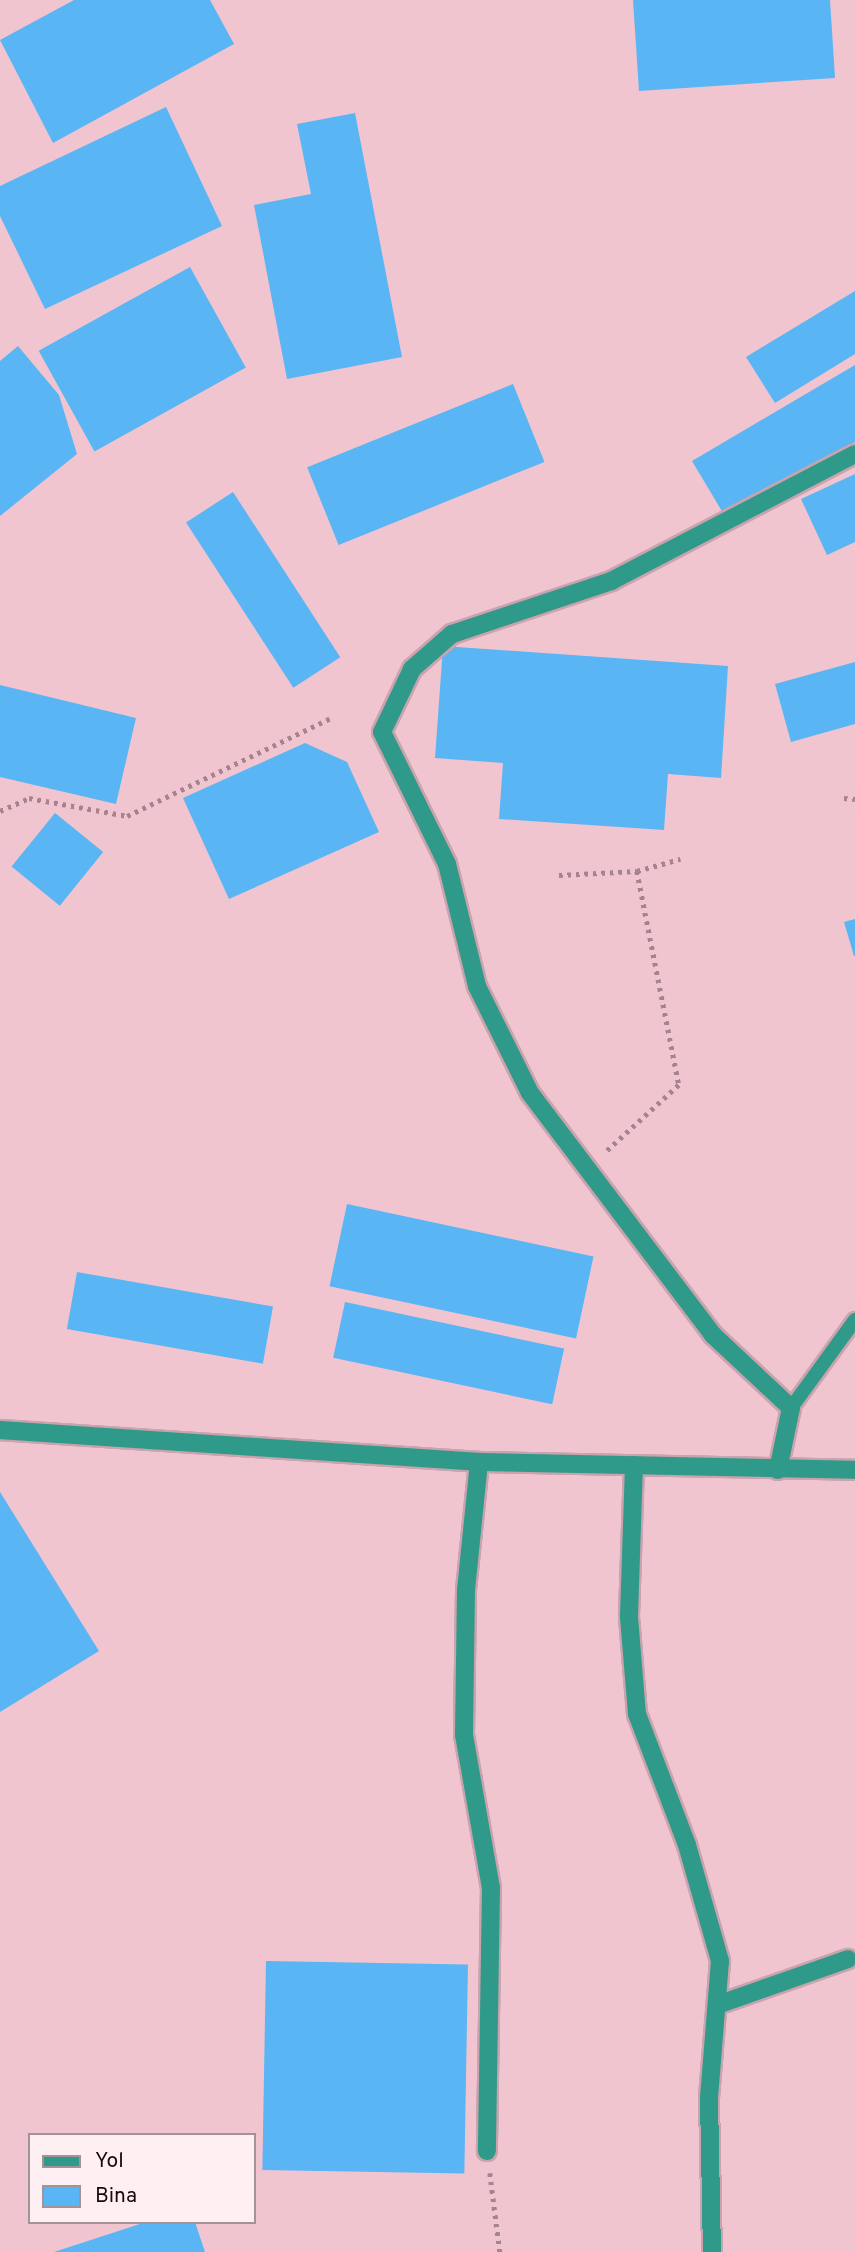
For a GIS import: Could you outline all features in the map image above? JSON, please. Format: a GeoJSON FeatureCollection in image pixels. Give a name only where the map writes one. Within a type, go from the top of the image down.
{"type":"FeatureCollection","features":[{"type":"Feature","properties":{"kind":"street"},"geometry":{"type":"LineString","coordinates":[[778,1470],[791,1408],[713,1335],[530,1093],[477,986],[447,864],[382,732],[412,669],[452,634],[611,581],[855,454]]}},
{"type":"Feature","properties":{"kind":"street"},"geometry":{"type":"LineString","coordinates":[[0,1430],[479,1462],[855,1470]]}},
{"type":"Feature","properties":{"kind":"street"},"geometry":{"type":"LineString","coordinates":[[479,1462],[466,1590],[464,1735],[491,1888],[487,2151]]}},
{"type":"Feature","properties":{"kind":"street"},"geometry":{"type":"LineString","coordinates":[[634,1465],[629,1617],[637,1714],[687,1845],[720,1961],[709,2098],[712,2252]]}},
{"type":"Feature","properties":{"kind":"street"},"geometry":{"type":"LineString","coordinates":[[717,2005],[848,1959]]}},
{"type":"Feature","properties":{"kind":"lane"},"geometry":{"type":"LineString","coordinates":[[791,1408],[855,1320]]}},
{"type":"Feature","properties":{"kind":"path"},"geometry":{"type":"LineString","coordinates":[[0,811],[29,798],[127,816],[333,717]]}},
{"type":"Feature","properties":{"kind":"path"},"geometry":{"type":"LineString","coordinates":[[844,798],[855,799]]}},
{"type":"Feature","properties":{"kind":"path"},"geometry":{"type":"LineString","coordinates":[[559,875],[637,871],[680,859]]}},
{"type":"Feature","properties":{"kind":"path"},"geometry":{"type":"LineString","coordinates":[[588,1169],[679,1085],[637,871]]}},
{"type":"Feature","properties":{"kind":"path"},"geometry":{"type":"LineString","coordinates":[[487,2151],[499,2252]]}},
{"type":"Feature","properties":{"kind":"building"},"geometry":{"type":"Polygon","coordinates":[[[74,0],[210,0],[234,44],[53,143],[0,40],[74,0]]]}},
{"type":"Feature","properties":{"kind":"building"},"geometry":{"type":"Polygon","coordinates":[[[633,0],[830,0],[835,78],[639,91],[633,0]]]}},
{"type":"Feature","properties":{"kind":"building"},"geometry":{"type":"Polygon","coordinates":[[[166,107],[222,226],[45,309],[0,216],[0,186],[166,107]]]}},
{"type":"Feature","properties":{"kind":"building"},"geometry":{"type":"Polygon","coordinates":[[[355,113],[402,357],[287,379],[254,205],[311,194],[297,124],[355,113]]]}},
{"type":"Feature","properties":{"kind":"building"},"geometry":{"type":"Polygon","coordinates":[[[190,267],[246,368],[94,451],[39,351],[190,267]]]}},
{"type":"Feature","properties":{"kind":"building"},"geometry":{"type":"Polygon","coordinates":[[[855,291],[855,354],[775,403],[746,357],[855,291]]]}},
{"type":"Feature","properties":{"kind":"building"},"geometry":{"type":"Polygon","coordinates":[[[18,346],[59,395],[77,454],[0,516],[0,361],[18,346]]]}},
{"type":"Feature","properties":{"kind":"building"},"geometry":{"type":"Polygon","coordinates":[[[855,365],[855,442],[726,518],[692,461],[855,365]]]}},
{"type":"Feature","properties":{"kind":"building"},"geometry":{"type":"Polygon","coordinates":[[[513,384],[544,462],[339,545],[307,467],[513,384]]]}},
{"type":"Feature","properties":{"kind":"building"},"geometry":{"type":"Polygon","coordinates":[[[855,474],[855,542],[827,555],[801,499],[855,474]]]}},
{"type":"Feature","properties":{"kind":"building"},"geometry":{"type":"Polygon","coordinates":[[[233,492],[340,657],[293,688],[186,522],[233,492]]]}},
{"type":"Feature","properties":{"kind":"building"},"geometry":{"type":"Polygon","coordinates":[[[443,646],[728,666],[721,778],[668,774],[664,830],[499,819],[503,763],[435,758],[443,646]]]}},
{"type":"Feature","properties":{"kind":"building"},"geometry":{"type":"Polygon","coordinates":[[[855,662],[855,724],[791,742],[775,684],[855,662]]]}},
{"type":"Feature","properties":{"kind":"building"},"geometry":{"type":"Polygon","coordinates":[[[0,685],[136,718],[116,804],[0,777],[0,685]]]}},
{"type":"Feature","properties":{"kind":"building"},"geometry":{"type":"Polygon","coordinates":[[[305,743],[347,762],[379,832],[229,899],[183,798],[305,743]]]}},
{"type":"Feature","properties":{"kind":"building"},"geometry":{"type":"Polygon","coordinates":[[[55,813],[103,852],[60,906],[12,867],[55,813]]]}},
{"type":"Feature","properties":{"kind":"building"},"geometry":{"type":"Polygon","coordinates":[[[855,919],[855,956],[854,956],[844,922],[855,919]]]}},
{"type":"Feature","properties":{"kind":"building"},"geometry":{"type":"Polygon","coordinates":[[[347,1204],[593,1256],[576,1339],[330,1286],[347,1204]]]}},
{"type":"Feature","properties":{"kind":"building"},"geometry":{"type":"Polygon","coordinates":[[[77,1272],[273,1307],[263,1364],[67,1329],[77,1272]]]}},
{"type":"Feature","properties":{"kind":"building"},"geometry":{"type":"Polygon","coordinates":[[[345,1302],[564,1349],[552,1404],[333,1358],[345,1302]]]}},
{"type":"Feature","properties":{"kind":"building"},"geometry":{"type":"Polygon","coordinates":[[[0,1492],[99,1651],[0,1712],[0,1492]]]}},
{"type":"Feature","properties":{"kind":"building"},"geometry":{"type":"Polygon","coordinates":[[[266,1961],[468,1965],[464,2173],[262,2170],[266,1961]]]}},
{"type":"Feature","properties":{"kind":"building"},"geometry":{"type":"Polygon","coordinates":[[[140,2224],[196,2224],[205,2252],[54,2252],[140,2224]]]}}]}
